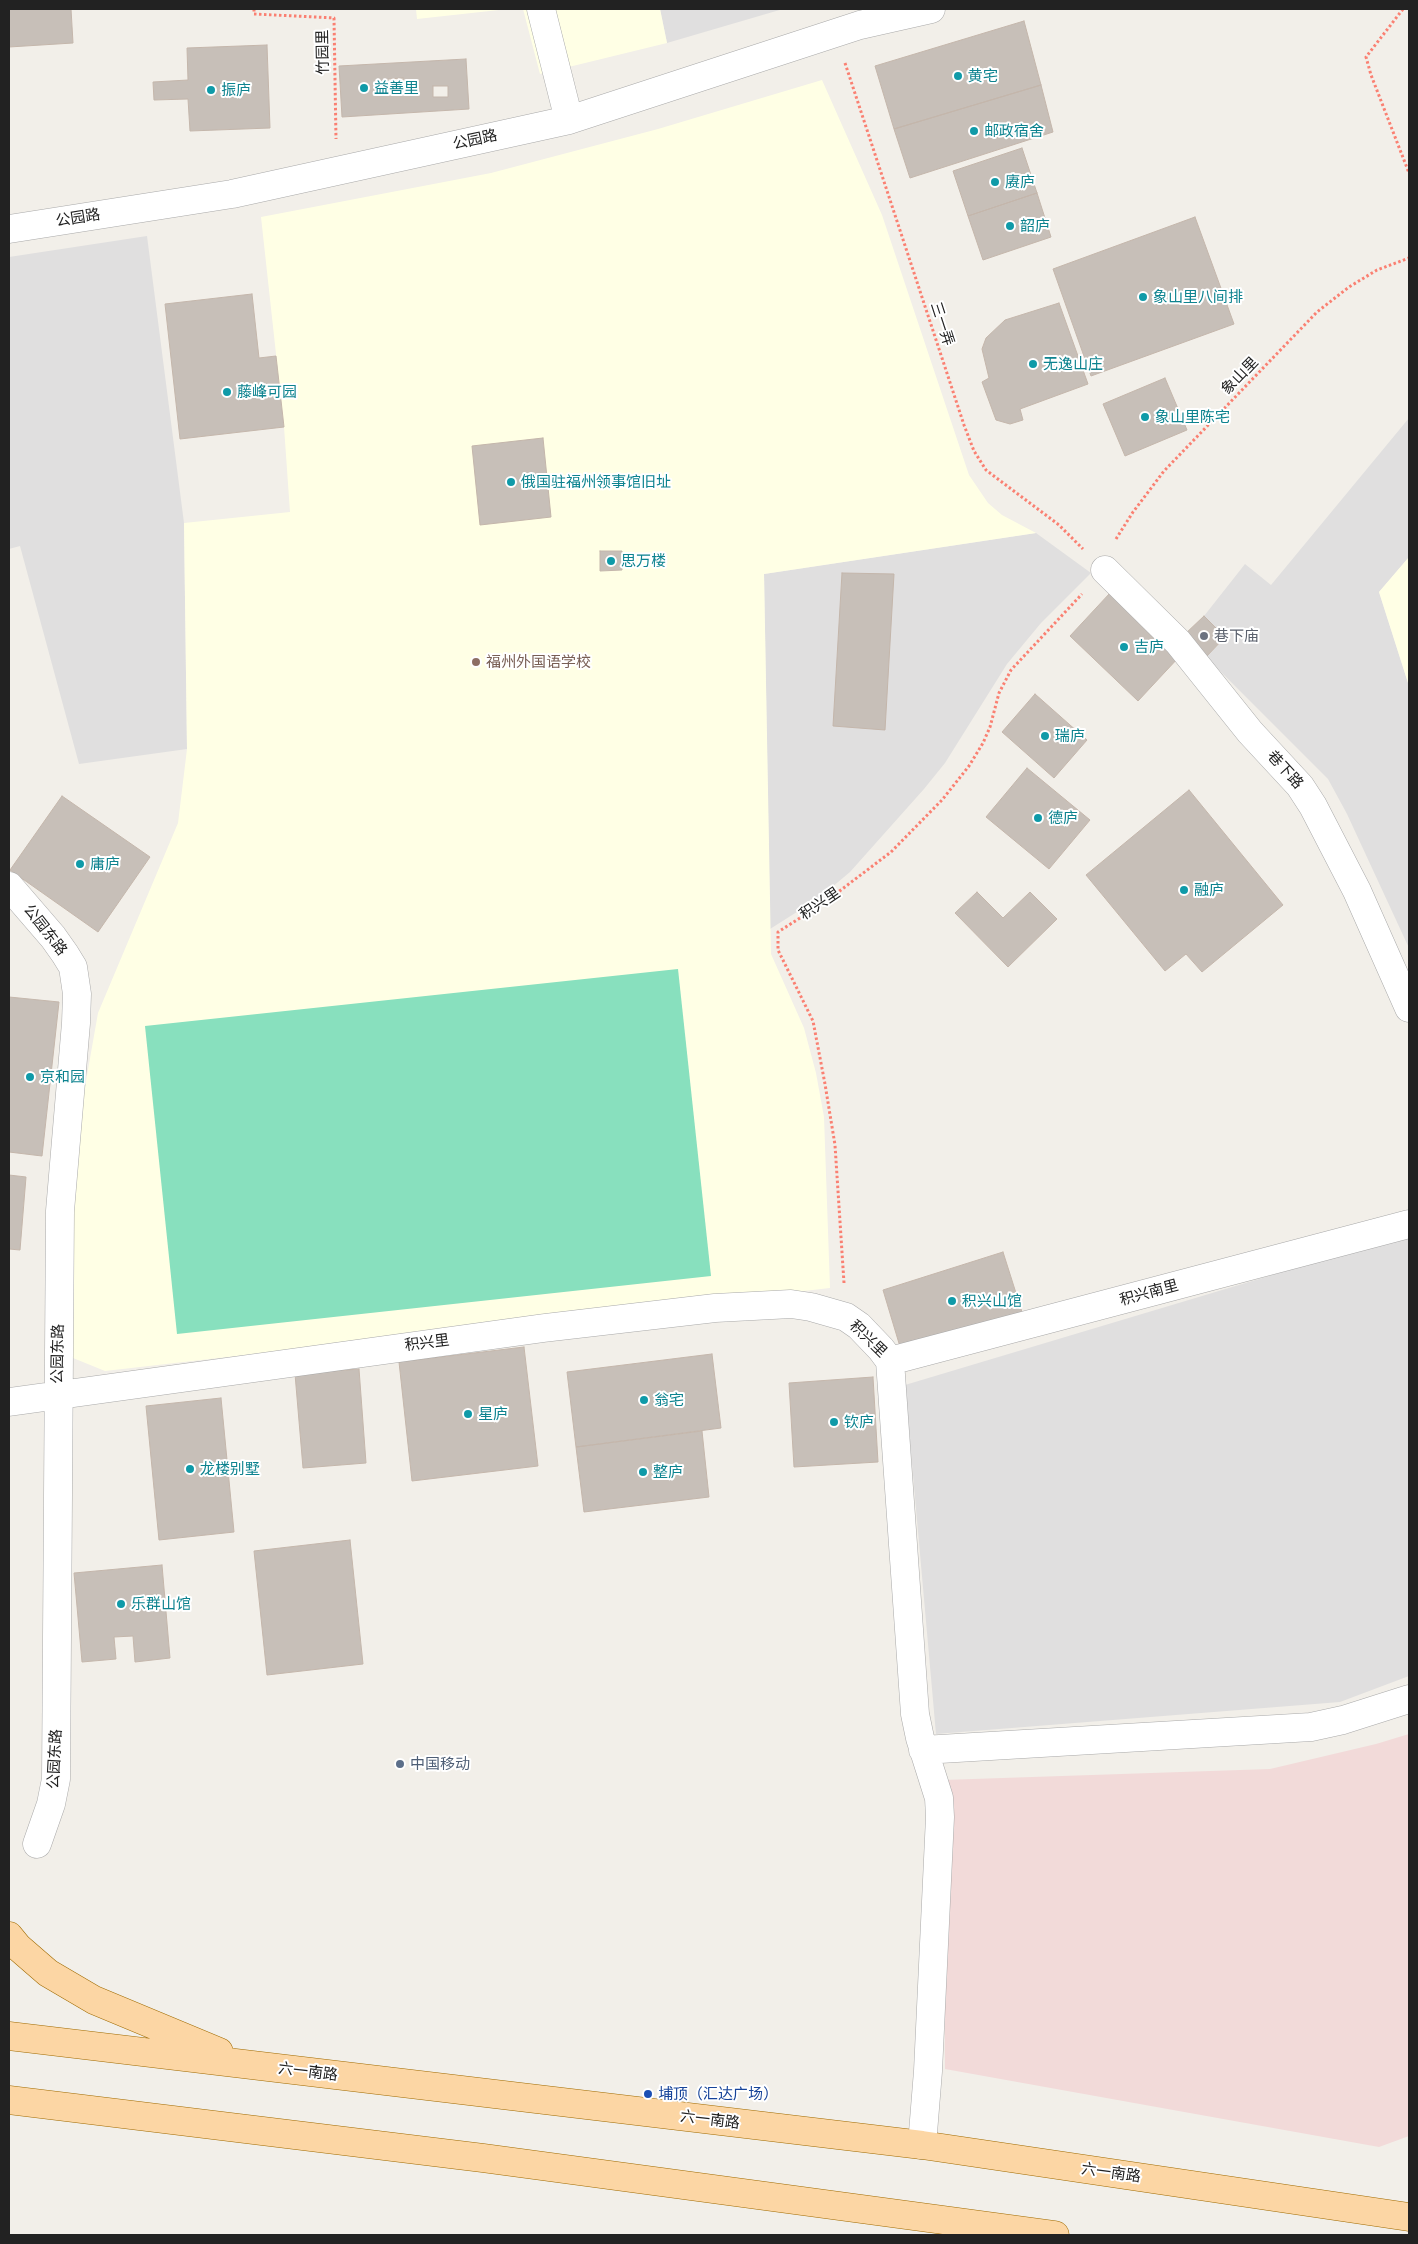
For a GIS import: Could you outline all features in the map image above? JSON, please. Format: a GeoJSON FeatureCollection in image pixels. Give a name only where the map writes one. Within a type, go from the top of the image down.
{"type":"FeatureCollection","features":[{"type":"Feature","properties":{"kind":"main road"},"geometry":{"type":"LineString","coordinates":[[9,1936],[18,1947],[48,1973],[94,2000],[250,2065]]}},
{"type":"Feature","properties":{"kind":"main road","name":"六一南路"},"geometry":{"type":"LineString","coordinates":[[9,2036],[922,2145],[1409,2217]]}},
{"type":"Feature","properties":{"kind":"main road"},"geometry":{"type":"LineString","coordinates":[[9,2100],[493,2159],[1055,2235]]}},
{"type":"Feature","properties":{"kind":"street"},"geometry":{"type":"LineString","coordinates":[[541,9],[569,120]]}},
{"type":"Feature","properties":{"kind":"street","name":"公园路"},"geometry":{"type":"LineString","coordinates":[[9,229],[232,194],[569,120],[860,25],[931,9]]}},
{"type":"Feature","properties":{"kind":"street","name":"巷下路"},"geometry":{"type":"LineString","coordinates":[[1105,570],[1178,642],[1250,732],[1300,786],[1317,813],[1357,891],[1409,1008]]}},
{"type":"Feature","properties":{"kind":"street","name":"公园东路"},"geometry":{"type":"LineString","coordinates":[[9,886],[66,954],[73,967],[77,994],[60,1211],[56,1779],[52,1804],[37,1844]]}},
{"type":"Feature","properties":{"kind":"street","name":"积兴南里"},"geometry":{"type":"LineString","coordinates":[[890,1361],[1409,1224]]}},
{"type":"Feature","properties":{"kind":"street","name":"积兴里"},"geometry":{"type":"LineString","coordinates":[[9,1402],[384,1349],[715,1308],[791,1304],[811,1307],[846,1318],[859,1326],[890,1361]]}},
{"type":"Feature","properties":{"kind":"street"},"geometry":{"type":"LineString","coordinates":[[890,1361],[915,1714],[923,1750],[939,1798],[940,1817],[928,2071],[922,2145]]}},
{"type":"Feature","properties":{"kind":"street"},"geometry":{"type":"LineString","coordinates":[[923,1750],[1311,1727],[1343,1720],[1409,1699]]}},
{"type":"Feature","properties":{"kind":"path","name":"竹园里"},"geometry":{"type":"LineString","coordinates":[[254,9],[254,14],[334,18],[336,172]]}},
{"type":"Feature","properties":{"kind":"path"},"geometry":{"type":"LineString","coordinates":[[1403,9],[1366,57],[1371,75],[1409,173]]}},
{"type":"Feature","properties":{"kind":"path","name":"三一弄"},"geometry":{"type":"LineString","coordinates":[[835,34],[974,451],[986,470],[1059,525],[1105,570]]}},
{"type":"Feature","properties":{"kind":"path","name":"象山里"},"geometry":{"type":"LineString","coordinates":[[1105,570],[1117,535],[1164,471],[1317,312],[1349,287],[1377,270],[1409,258]]}},
{"type":"Feature","properties":{"kind":"path","name":"积兴里"},"geometry":{"type":"LineString","coordinates":[[846,1318],[835,1145],[825,1084],[812,1021],[778,950],[778,932],[825,902],[891,852],[942,800],[969,766],[983,743],[990,727],[999,693],[1011,670],[1042,634],[1105,570]]}},
{"type":"Feature","properties":{"kind":"shaded area"},"geometry":{"type":"Polygon","coordinates":[[[416,9],[508,9],[417,19],[416,9]]]}},
{"type":"Feature","properties":{"kind":"shaded area"},"geometry":{"type":"Polygon","coordinates":[[[523,9],[660,9],[667,43],[540,74],[523,9]]]}},
{"type":"Feature","properties":{"kind":"shaded area"},"geometry":{"type":"Polygon","coordinates":[[[660,9],[783,9],[667,43],[660,9]]]}},
{"type":"Feature","properties":{"kind":"shaded area","name":"福州外国语学校"},"geometry":{"type":"Polygon","coordinates":[[[822,80],[882,215],[969,475],[988,503],[1002,515],[1036,533],[764,574],[771,954],[804,1028],[816,1073],[824,1117],[830,1288],[105,1371],[73,1358],[74,1149],[98,1013],[178,823],[187,749],[184,523],[290,512],[284,427],[261,217],[491,173],[658,129],[822,80]]]}},
{"type":"Feature","properties":{"kind":"shaded area"},"geometry":{"type":"Polygon","coordinates":[[[147,236],[184,523],[187,749],[79,764],[20,546],[9,549],[9,257],[147,236]]]}},
{"type":"Feature","properties":{"kind":"shaded area"},"geometry":{"type":"Polygon","coordinates":[[[1409,418],[1409,557],[1379,592],[1409,686],[1409,948],[1347,814],[1328,779],[1206,657],[1225,637],[1204,616],[1245,564],[1271,585],[1409,418]]]}},
{"type":"Feature","properties":{"kind":"shaded area"},"geometry":{"type":"Polygon","coordinates":[[[1036,533],[1091,573],[1041,623],[1007,664],[945,763],[850,872],[819,898],[770,929],[764,574],[1036,533]]]}},
{"type":"Feature","properties":{"kind":"shaded area"},"geometry":{"type":"Polygon","coordinates":[[[1409,557],[1409,686],[1379,592],[1409,557]]]}},
{"type":"Feature","properties":{"kind":"shaded area"},"geometry":{"type":"Polygon","coordinates":[[[1409,1234],[1409,1676],[1340,1702],[936,1734],[905,1385],[1409,1234]]]}},
{"type":"Feature","properties":{"kind":"shaded area"},"geometry":{"type":"Polygon","coordinates":[[[1409,1734],[1409,2136],[1379,2147],[945,2069],[943,1780],[1270,1769],[1376,1744],[1409,1734]]]}},
{"type":"Feature","properties":{"kind":"green space"},"geometry":{"type":"Polygon","coordinates":[[[678,969],[711,1276],[177,1334],[145,1026],[678,969]]]}},
{"type":"Feature","properties":{"kind":"building"},"geometry":{"type":"Polygon","coordinates":[[[9,9],[71,9],[73,43],[9,47],[9,9]]]}},
{"type":"Feature","properties":{"kind":"building","name":"黄宅"},"geometry":{"type":"Polygon","coordinates":[[[1024,21],[1041,85],[894,129],[875,66],[1024,21]]]}},
{"type":"Feature","properties":{"kind":"building","name":"振庐"},"geometry":{"type":"Polygon","coordinates":[[[267,45],[270,128],[190,131],[188,99],[154,100],[153,82],[188,80],[187,48],[267,45]]]}},
{"type":"Feature","properties":{"kind":"building","name":"益善里"},"geometry":{"type":"Polygon","coordinates":[[[466,59],[469,109],[342,117],[339,66],[466,59]],[[403,78],[388,79],[387,91],[404,91],[403,78]],[[433,86],[433,97],[448,97],[448,86],[433,86]]]}},
{"type":"Feature","properties":{"kind":"building","name":"邮政宿舍"},"geometry":{"type":"Polygon","coordinates":[[[1041,85],[1053,132],[910,178],[894,129],[1041,85]]]}},
{"type":"Feature","properties":{"kind":"building","name":"赓庐"},"geometry":{"type":"Polygon","coordinates":[[[1022,148],[1037,193],[968,216],[953,171],[1022,148]]]}},
{"type":"Feature","properties":{"kind":"building","name":"韶庐"},"geometry":{"type":"Polygon","coordinates":[[[1037,193],[1051,237],[983,260],[968,216],[1037,193]]]}},
{"type":"Feature","properties":{"kind":"building","name":"象山里八间排"},"geometry":{"type":"Polygon","coordinates":[[[1195,217],[1234,324],[1091,376],[1053,269],[1195,217]]]}},
{"type":"Feature","properties":{"kind":"building","name":"藤峰可园"},"geometry":{"type":"Polygon","coordinates":[[[252,294],[259,358],[276,356],[284,427],[180,439],[165,304],[252,294]]]}},
{"type":"Feature","properties":{"kind":"building","name":"无逸山庄"},"geometry":{"type":"Polygon","coordinates":[[[1059,303],[1088,384],[1020,409],[1023,420],[1010,424],[996,420],[982,382],[989,378],[982,349],[986,338],[1005,320],[1059,303]]]}},
{"type":"Feature","properties":{"kind":"building","name":"象山里陈宅"},"geometry":{"type":"Polygon","coordinates":[[[1165,378],[1187,430],[1125,456],[1103,404],[1165,378]]]}},
{"type":"Feature","properties":{"kind":"building","name":"俄国驻福州领事馆旧址"},"geometry":{"type":"Polygon","coordinates":[[[543,438],[551,517],[480,525],[472,446],[543,438]]]}},
{"type":"Feature","properties":{"kind":"building","name":"思万楼"},"geometry":{"type":"Polygon","coordinates":[[[600,551],[622,551],[622,570],[600,571],[600,551]]]}},
{"type":"Feature","properties":{"kind":"building"},"geometry":{"type":"Polygon","coordinates":[[[842,573],[894,574],[885,730],[833,726],[842,573]]]}},
{"type":"Feature","properties":{"kind":"building","name":"吉庐"},"geometry":{"type":"Polygon","coordinates":[[[1110,593],[1179,657],[1138,701],[1070,636],[1110,593]]]}},
{"type":"Feature","properties":{"kind":"building","name":"巷下庙"},"geometry":{"type":"Polygon","coordinates":[[[1204,616],[1225,637],[1206,657],[1184,635],[1204,616]]]}},
{"type":"Feature","properties":{"kind":"building","name":"瑞庐"},"geometry":{"type":"Polygon","coordinates":[[[1035,694],[1087,740],[1054,778],[1002,732],[1035,694]]]}},
{"type":"Feature","properties":{"kind":"building","name":"德庐"},"geometry":{"type":"Polygon","coordinates":[[[1027,768],[1090,820],[1049,869],[986,817],[1027,768]]]}},
{"type":"Feature","properties":{"kind":"building","name":"融庐"},"geometry":{"type":"Polygon","coordinates":[[[1189,790],[1283,905],[1202,972],[1186,954],[1165,971],[1086,875],[1189,790]]]}},
{"type":"Feature","properties":{"kind":"building","name":"庸庐"},"geometry":{"type":"Polygon","coordinates":[[[62,796],[150,857],[98,932],[10,870],[62,796]]]}},
{"type":"Feature","properties":{"kind":"building"},"geometry":{"type":"Polygon","coordinates":[[[977,892],[1003,918],[1030,892],[1057,919],[1008,967],[955,913],[977,892]]]}},
{"type":"Feature","properties":{"kind":"building","name":"京和园"},"geometry":{"type":"Polygon","coordinates":[[[9,997],[59,1002],[42,1156],[9,1152],[9,997]]]}},
{"type":"Feature","properties":{"kind":"building"},"geometry":{"type":"Polygon","coordinates":[[[9,1175],[26,1177],[20,1250],[9,1249],[9,1175]]]}},
{"type":"Feature","properties":{"kind":"building","name":"积兴山馆"},"geometry":{"type":"Polygon","coordinates":[[[1003,1252],[1022,1312],[901,1350],[883,1290],[1003,1252]]]}},
{"type":"Feature","properties":{"kind":"building","name":"星庐"},"geometry":{"type":"Polygon","coordinates":[[[524,1347],[538,1466],[412,1481],[399,1362],[524,1347]]]}},
{"type":"Feature","properties":{"kind":"building","name":"翁宅"},"geometry":{"type":"Polygon","coordinates":[[[712,1354],[721,1428],[576,1447],[567,1372],[712,1354]]]}},
{"type":"Feature","properties":{"kind":"building"},"geometry":{"type":"Polygon","coordinates":[[[359,1369],[366,1463],[303,1468],[295,1374],[359,1369]]]}},
{"type":"Feature","properties":{"kind":"building","name":"钦庐"},"geometry":{"type":"Polygon","coordinates":[[[873,1377],[878,1462],[794,1467],[789,1383],[873,1377]]]}},
{"type":"Feature","properties":{"kind":"building","name":"龙楼别墅"},"geometry":{"type":"Polygon","coordinates":[[[221,1398],[234,1532],[159,1540],[146,1406],[221,1398]]]}},
{"type":"Feature","properties":{"kind":"building","name":"整庐"},"geometry":{"type":"Polygon","coordinates":[[[702,1431],[709,1497],[584,1512],[576,1447],[702,1431]]]}},
{"type":"Feature","properties":{"kind":"building"},"geometry":{"type":"Polygon","coordinates":[[[350,1540],[363,1664],[267,1675],[254,1551],[350,1540]]]}},
{"type":"Feature","properties":{"kind":"building","name":"乐群山馆"},"geometry":{"type":"Polygon","coordinates":[[[162,1565],[170,1658],[135,1662],[133,1636],[114,1637],[116,1659],[82,1662],[74,1573],[162,1565]]]}},
{"type":"Feature","properties":{"kind":"place","name":"黄宅"},"geometry":{"type":"Point","coordinates":[958,76]}},
{"type":"Feature","properties":{"kind":"place","name":"益善里"},"geometry":{"type":"Point","coordinates":[364,88]}},
{"type":"Feature","properties":{"kind":"place","name":"振庐"},"geometry":{"type":"Point","coordinates":[211,90]}},
{"type":"Feature","properties":{"kind":"place","name":"邮政宿舍"},"geometry":{"type":"Point","coordinates":[974,131]}},
{"type":"Feature","properties":{"kind":"place","name":"赓庐"},"geometry":{"type":"Point","coordinates":[995,182]}},
{"type":"Feature","properties":{"kind":"place","name":"韶庐"},"geometry":{"type":"Point","coordinates":[1010,226]}},
{"type":"Feature","properties":{"kind":"place","name":"象山里八间排"},"geometry":{"type":"Point","coordinates":[1143,297]}},
{"type":"Feature","properties":{"kind":"place","name":"无逸山庄"},"geometry":{"type":"Point","coordinates":[1033,364]}},
{"type":"Feature","properties":{"kind":"place","name":"藤峰可园"},"geometry":{"type":"Point","coordinates":[227,392]}},
{"type":"Feature","properties":{"kind":"place","name":"象山里陈宅"},"geometry":{"type":"Point","coordinates":[1145,417]}},
{"type":"Feature","properties":{"kind":"place","name":"俄国驻福州领事馆旧址"},"geometry":{"type":"Point","coordinates":[511,482]}},
{"type":"Feature","properties":{"kind":"place","name":"思万楼"},"geometry":{"type":"Point","coordinates":[611,561]}},
{"type":"Feature","properties":{"kind":"place","name":"巷下庙"},"geometry":{"type":"Point","coordinates":[1204,636]}},
{"type":"Feature","properties":{"kind":"place","name":"吉庐"},"geometry":{"type":"Point","coordinates":[1124,647]}},
{"type":"Feature","properties":{"kind":"place","name":"福州外国语学校"},"geometry":{"type":"Point","coordinates":[476,662]}},
{"type":"Feature","properties":{"kind":"place","name":"瑞庐"},"geometry":{"type":"Point","coordinates":[1045,736]}},
{"type":"Feature","properties":{"kind":"place","name":"德庐"},"geometry":{"type":"Point","coordinates":[1038,818]}},
{"type":"Feature","properties":{"kind":"place","name":"庸庐"},"geometry":{"type":"Point","coordinates":[80,864]}},
{"type":"Feature","properties":{"kind":"place","name":"融庐"},"geometry":{"type":"Point","coordinates":[1184,890]}},
{"type":"Feature","properties":{"kind":"place","name":"京和园"},"geometry":{"type":"Point","coordinates":[30,1077]}},
{"type":"Feature","properties":{"kind":"place","name":"积兴山馆"},"geometry":{"type":"Point","coordinates":[952,1301]}},
{"type":"Feature","properties":{"kind":"place","name":"翁宅"},"geometry":{"type":"Point","coordinates":[644,1400]}},
{"type":"Feature","properties":{"kind":"place","name":"星庐"},"geometry":{"type":"Point","coordinates":[468,1414]}},
{"type":"Feature","properties":{"kind":"place","name":"钦庐"},"geometry":{"type":"Point","coordinates":[834,1422]}},
{"type":"Feature","properties":{"kind":"place","name":"龙楼别墅"},"geometry":{"type":"Point","coordinates":[190,1469]}},
{"type":"Feature","properties":{"kind":"place","name":"整庐"},"geometry":{"type":"Point","coordinates":[643,1472]}},
{"type":"Feature","properties":{"kind":"place","name":"乐群山馆"},"geometry":{"type":"Point","coordinates":[121,1604]}},
{"type":"Feature","properties":{"kind":"place","name":"中国移动"},"geometry":{"type":"Point","coordinates":[400,1764]}},
{"type":"Feature","properties":{"kind":"place","name":"埔顶（汇达广场）"},"geometry":{"type":"Point","coordinates":[648,2094]}}]}
